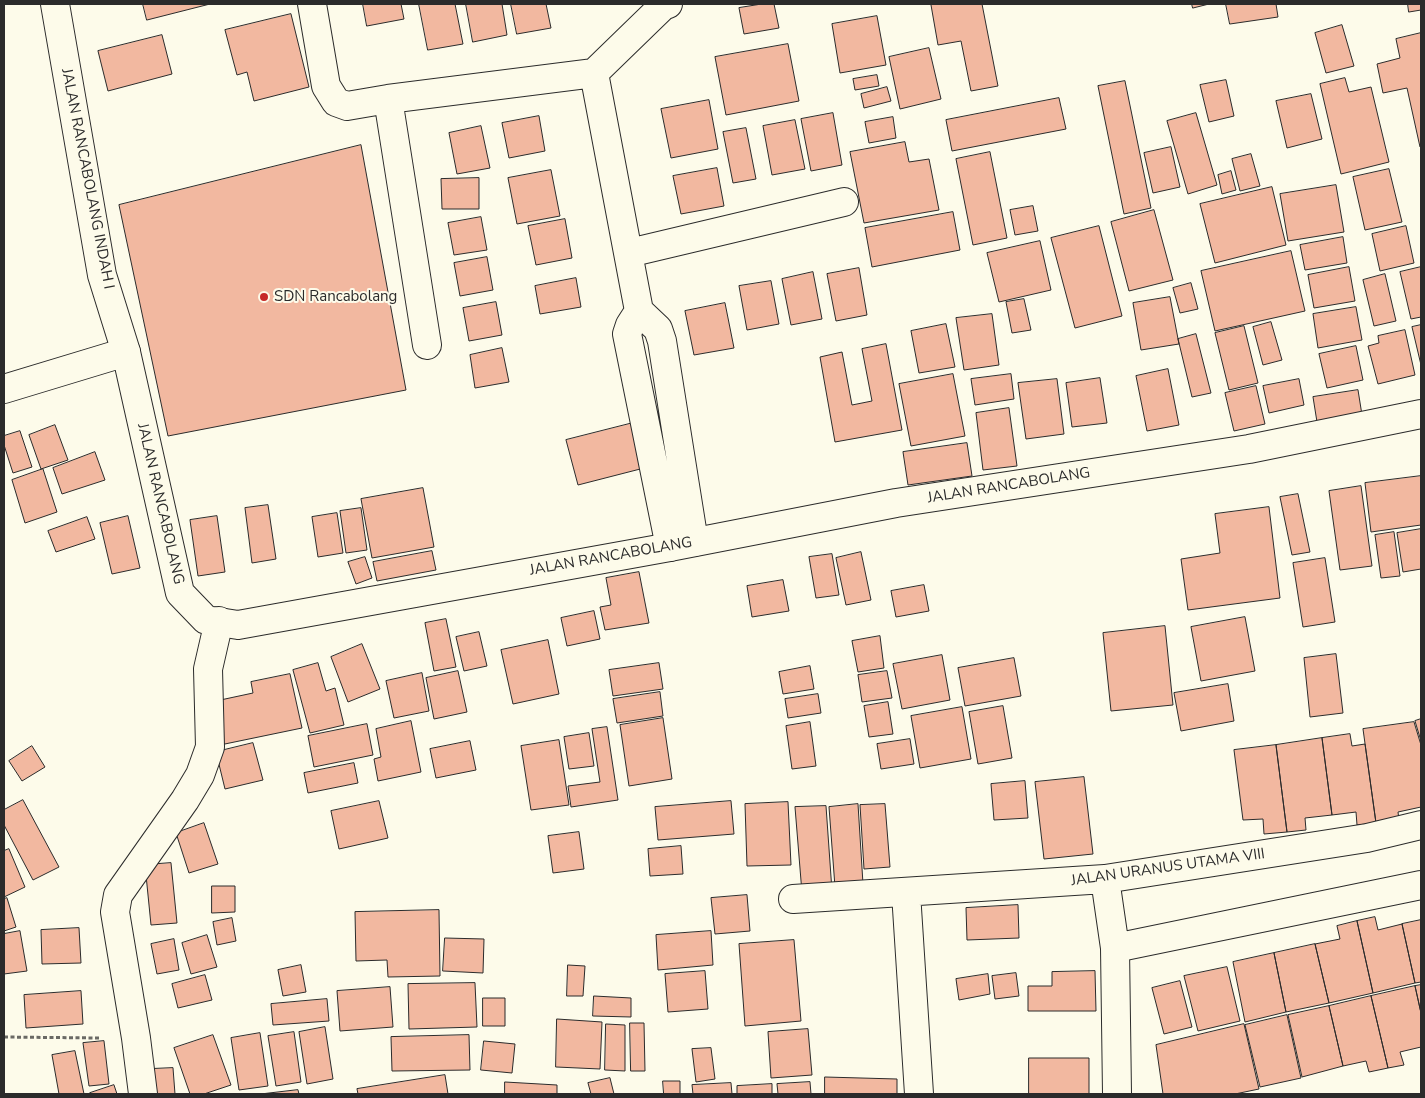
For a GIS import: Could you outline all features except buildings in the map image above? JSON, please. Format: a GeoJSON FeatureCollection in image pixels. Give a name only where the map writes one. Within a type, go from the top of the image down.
{"type":"FeatureCollection","features":[{"type":"Feature","properties":{"kind":"street","name":"JALAN RANCABOLANG INDAH I"},"geometry":{"type":"LineString","coordinates":[[55,4],[102,275],[126,352]]}},
{"type":"Feature","properties":{"kind":"street"},"geometry":{"type":"LineString","coordinates":[[312,4],[326,86],[336,102],[347,106],[388,99],[594,73],[663,6],[668,4]]}},
{"type":"Feature","properties":{"kind":"street"},"geometry":{"type":"LineString","coordinates":[[594,73],[639,311],[658,329],[662,341],[682,544]]}},
{"type":"Feature","properties":{"kind":"street"},"geometry":{"type":"LineString","coordinates":[[388,99],[427,344]]}},
{"type":"Feature","properties":{"kind":"street"},"geometry":{"type":"LineString","coordinates":[[629,253],[844,202]]}},
{"type":"Feature","properties":{"kind":"street"},"geometry":{"type":"LineString","coordinates":[[4,389],[126,352]]}},
{"type":"Feature","properties":{"kind":"street","name":"JALAN RANCABOLANG"},"geometry":{"type":"LineString","coordinates":[[126,352],[180,593],[206,620],[238,625],[896,503],[1249,449],[1421,414]]}},
{"type":"Feature","properties":{"kind":"street"},"geometry":{"type":"LineString","coordinates":[[143,1094],[136,1038],[115,912],[118,895],[185,800],[200,775],[210,747],[208,669],[219,622]]}},
{"type":"Feature","properties":{"kind":"street","name":"JALAN URANUS UTAMA VIII"},"geometry":{"type":"LineString","coordinates":[[793,899],[1105,880],[1367,838],[1421,825]]}},
{"type":"Feature","properties":{"kind":"street"},"geometry":{"type":"LineString","coordinates":[[1105,880],[1114,948],[1117,1094]]}},
{"type":"Feature","properties":{"kind":"street"},"geometry":{"type":"LineString","coordinates":[[1114,948],[1421,886]]}},
{"type":"Feature","properties":{"kind":"street"},"geometry":{"type":"LineString","coordinates":[[906,893],[919,1094]]}},
{"type":"Feature","properties":{"kind":"path"},"geometry":{"type":"LineString","coordinates":[[4,1037],[136,1038]]}},
{"type":"Feature","properties":{"kind":"place","name":"SDN Rancabolang"},"geometry":{"type":"Point","coordinates":[264,297]}}]}
